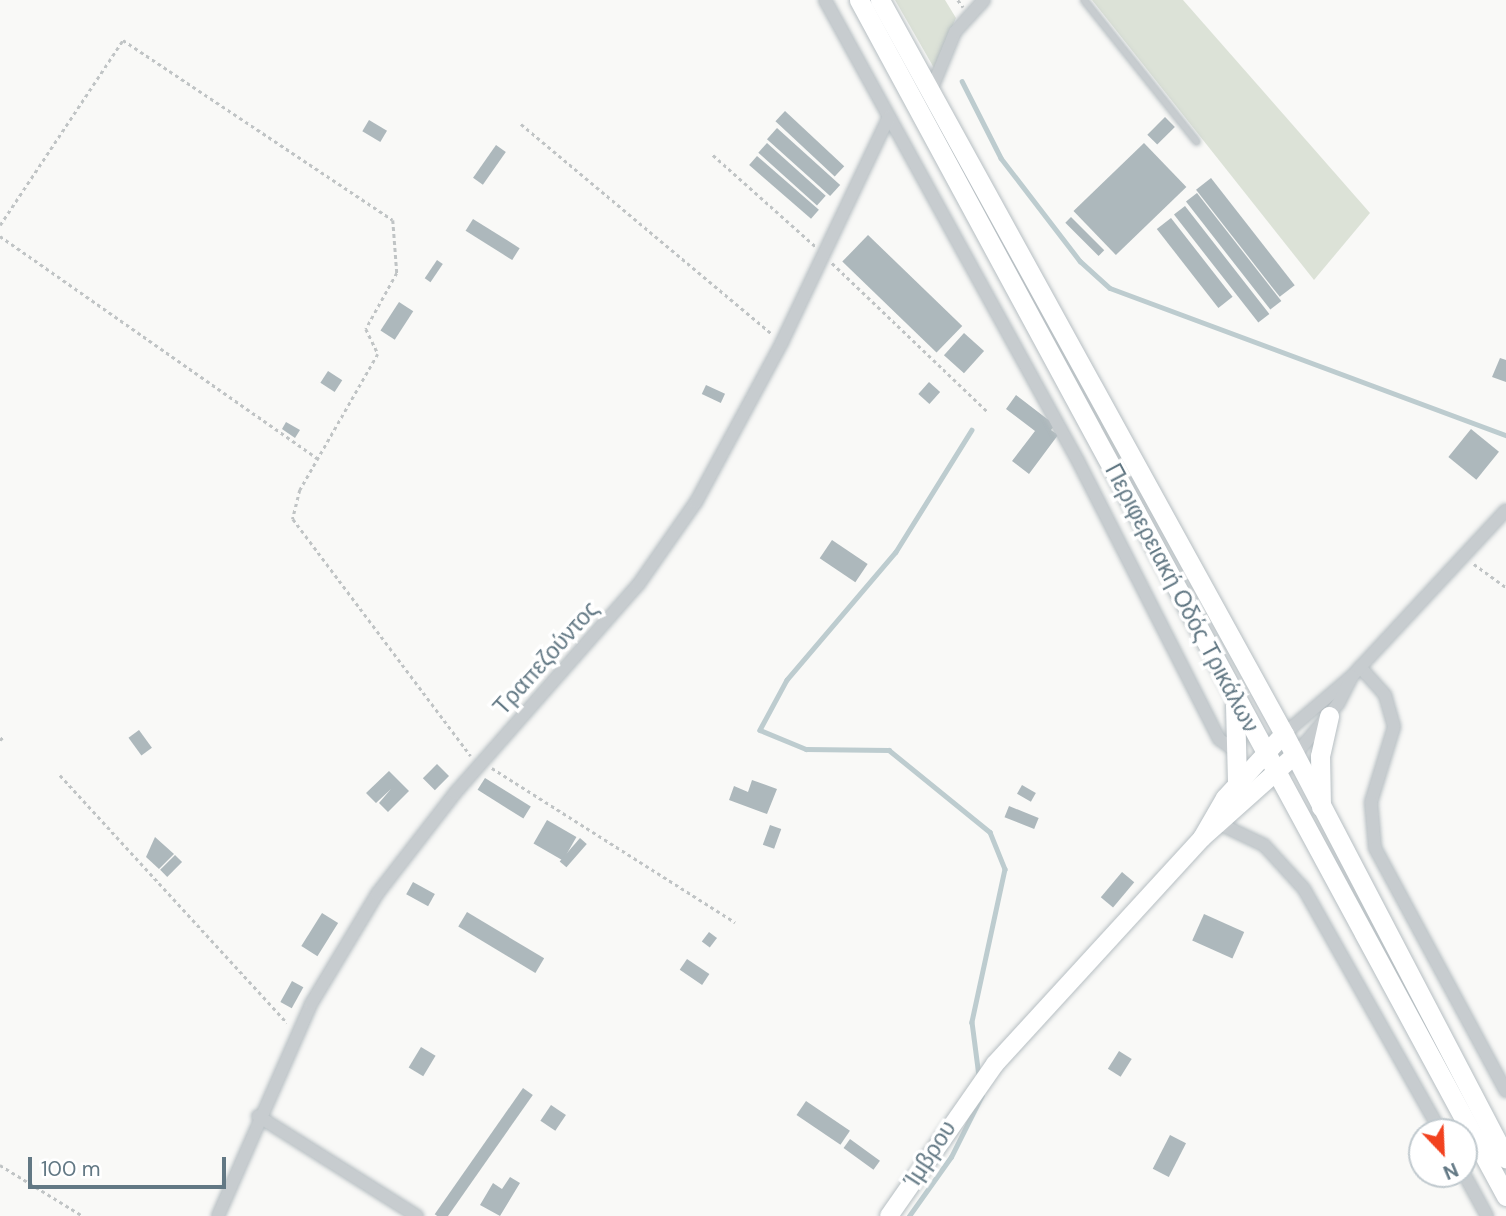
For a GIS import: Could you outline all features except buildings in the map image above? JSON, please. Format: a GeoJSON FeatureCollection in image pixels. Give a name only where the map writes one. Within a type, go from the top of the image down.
{"type":"FeatureCollection","features":[{"type":"Feature","properties":{"kind":"main road","name":"Περιφερειακή Οδός Τρικάλων"},"geometry":{"type":"LineString","coordinates":[[859,0],[1275,775],[1506,1196]]}},
{"type":"Feature","properties":{"kind":"main road","name":"Περιφερειακή Οδός Τρικάλων"},"geometry":{"type":"LineString","coordinates":[[880,0],[1295,755],[1321,811],[1506,1159]]}},
{"type":"Feature","properties":{"kind":"main road"},"geometry":{"type":"LineString","coordinates":[[1232,693],[1240,754],[1237,782]]}},
{"type":"Feature","properties":{"kind":"main road"},"geometry":{"type":"LineString","coordinates":[[1321,811],[1320,756],[1329,716]]}},
{"type":"Feature","properties":{"kind":"street"},"geometry":{"type":"LineString","coordinates":[[825,0],[1084,472],[1219,739],[1240,754]]}},
{"type":"Feature","properties":{"kind":"street"},"geometry":{"type":"LineString","coordinates":[[930,93],[940,82],[955,32],[984,0]]}},
{"type":"Feature","properties":{"kind":"street","name":"Τραπεζούντος"},"geometry":{"type":"LineString","coordinates":[[218,1216],[258,1116],[297,1034],[377,894],[481,762],[669,545],[782,342],[888,117]]}},
{"type":"Feature","properties":{"kind":"street"},"geometry":{"type":"LineString","coordinates":[[1202,838],[1237,782],[1283,734],[1356,672],[1506,510]]}},
{"type":"Feature","properties":{"kind":"street"},"geometry":{"type":"LineString","coordinates":[[1202,838],[1222,825],[1295,755],[1329,716],[1356,672]]}},
{"type":"Feature","properties":{"kind":"street"},"geometry":{"type":"LineString","coordinates":[[1356,672],[1385,695],[1394,727],[1371,802],[1376,848],[1506,1091]]}},
{"type":"Feature","properties":{"kind":"street"},"geometry":{"type":"LineString","coordinates":[[1222,825],[1264,845],[1304,889],[1433,1118]]}},
{"type":"Feature","properties":{"kind":"street","name":"Ίμβρου"},"geometry":{"type":"LineString","coordinates":[[890,1216],[970,1093],[1202,838]]}},
{"type":"Feature","properties":{"kind":"street"},"geometry":{"type":"LineString","coordinates":[[258,1116],[417,1216]]}},
{"type":"Feature","properties":{"kind":"street"},"geometry":{"type":"LineString","coordinates":[[1472,1188],[1487,1216]]}},
{"type":"Feature","properties":{"kind":"lane"},"geometry":{"type":"LineString","coordinates":[[1084,0],[1197,142]]}},
{"type":"Feature","properties":{"kind":"path"},"geometry":{"type":"LineString","coordinates":[[0,225],[123,40],[393,220],[397,273],[366,330],[380,349],[295,500],[295,524],[465,749],[481,762],[735,922]]}},
{"type":"Feature","properties":{"kind":"path"},"geometry":{"type":"LineString","coordinates":[[521,124],[782,342]]}},
{"type":"Feature","properties":{"kind":"path"},"geometry":{"type":"LineString","coordinates":[[713,155],[988,411]]}},
{"type":"Feature","properties":{"kind":"path"},"geometry":{"type":"LineString","coordinates":[[0,236],[318,459]]}},
{"type":"Feature","properties":{"kind":"path"},"geometry":{"type":"LineString","coordinates":[[1463,556],[1506,587]]}},
{"type":"Feature","properties":{"kind":"path"},"geometry":{"type":"LineString","coordinates":[[0,740],[4,736]]}},
{"type":"Feature","properties":{"kind":"path"},"geometry":{"type":"LineString","coordinates":[[60,775],[297,1034]]}},
{"type":"Feature","properties":{"kind":"path"},"geometry":{"type":"LineString","coordinates":[[0,1165],[83,1216]]}},
{"type":"Feature","properties":{"kind":"shaded area"},"geometry":{"type":"Polygon","coordinates":[[[895,0],[945,0],[956,18],[934,68],[895,0]]]}},
{"type":"Feature","properties":{"kind":"shaded area"},"geometry":{"type":"Polygon","coordinates":[[[1092,0],[1183,0],[1370,213],[1314,280],[1092,0]]]}},
{"type":"Feature","properties":{"kind":"waterway"},"geometry":{"type":"LineString","coordinates":[[962,81],[1001,158],[1080,261],[1110,288],[1506,435]]}},
{"type":"Feature","properties":{"kind":"waterway"},"geometry":{"type":"LineString","coordinates":[[972,430],[896,552],[787,680],[760,730],[806,749],[889,750],[990,832],[1005,869],[972,1022],[979,1076]]}},
{"type":"Feature","properties":{"kind":"waterway"},"geometry":{"type":"LineString","coordinates":[[909,1216],[951,1157],[982,1095]]}}]}
